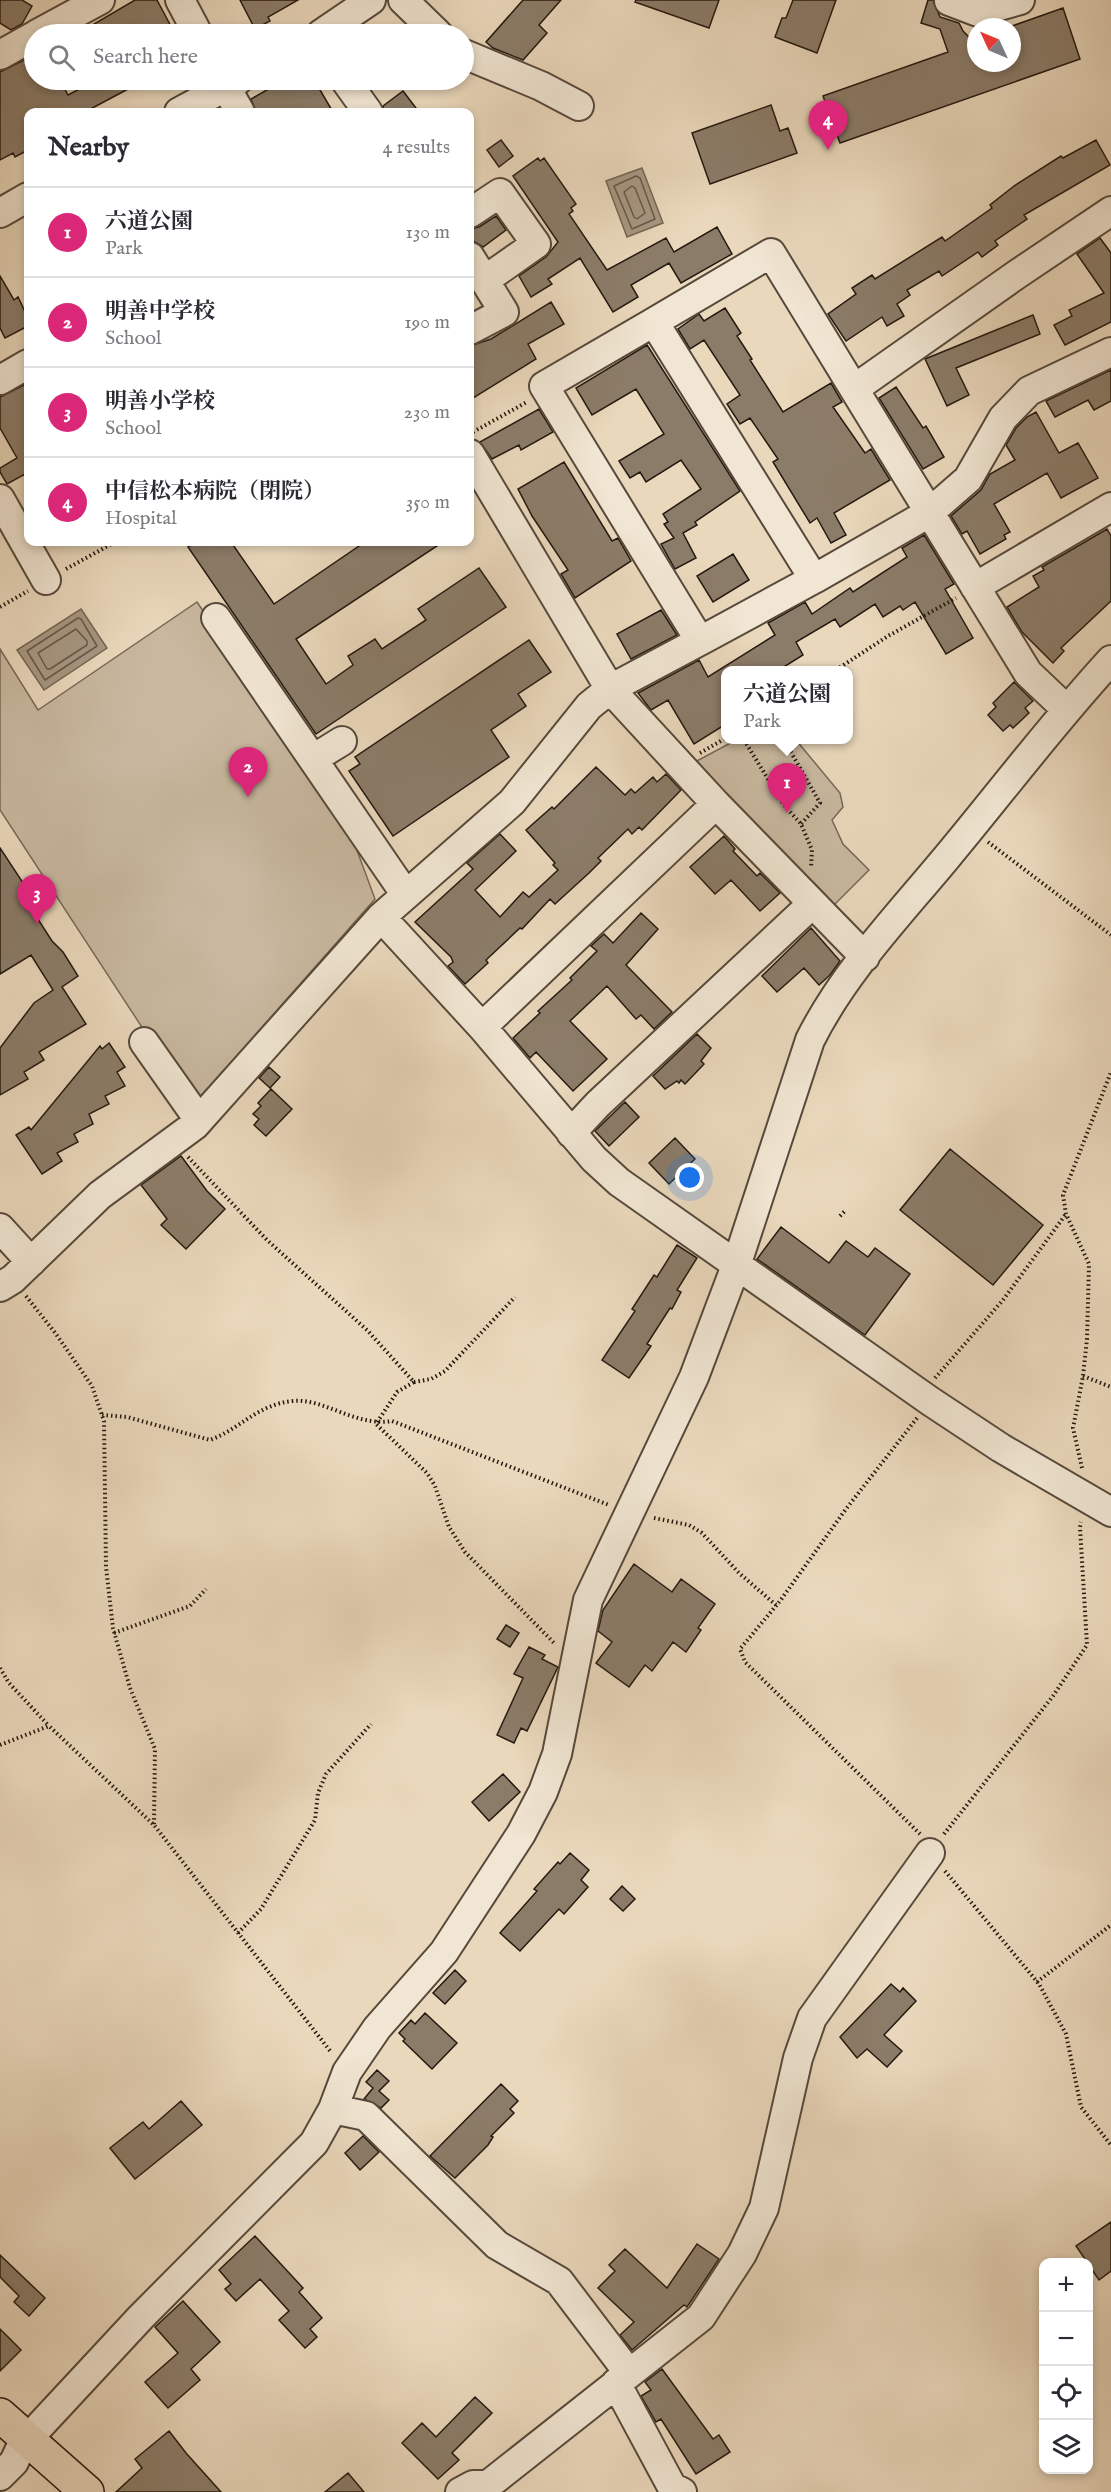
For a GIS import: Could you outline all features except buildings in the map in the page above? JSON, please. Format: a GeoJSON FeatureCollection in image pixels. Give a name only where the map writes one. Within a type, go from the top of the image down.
{"type":"FeatureCollection","features":[{"type":"Feature","properties":{"kind":"main road"},"geometry":{"type":"LineString","coordinates":[[0,2415],[87,2492]]}},
{"type":"Feature","properties":{"kind":"street"},"geometry":{"type":"LineString","coordinates":[[180,0],[193,24]]}},
{"type":"Feature","properties":{"kind":"street"},"geometry":{"type":"LineString","coordinates":[[336,24],[371,0]]}},
{"type":"Feature","properties":{"kind":"street"},"geometry":{"type":"LineString","coordinates":[[403,0],[428,24]]}},
{"type":"Feature","properties":{"kind":"street"},"geometry":{"type":"LineString","coordinates":[[949,2],[978,12],[1020,0]]}},
{"type":"Feature","properties":{"kind":"street"},"geometry":{"type":"LineString","coordinates":[[52,24],[83,3]]}},
{"type":"Feature","properties":{"kind":"street"},"geometry":{"type":"LineString","coordinates":[[0,55],[24,42]]}},
{"type":"Feature","properties":{"kind":"street"},"geometry":{"type":"LineString","coordinates":[[474,58],[541,86],[579,106]]}},
{"type":"Feature","properties":{"kind":"street"},"geometry":{"type":"LineString","coordinates":[[186,108],[216,90]]}},
{"type":"Feature","properties":{"kind":"street"},"geometry":{"type":"LineString","coordinates":[[232,90],[239,108]]}},
{"type":"Feature","properties":{"kind":"street"},"geometry":{"type":"LineString","coordinates":[[352,90],[365,108]]}},
{"type":"Feature","properties":{"kind":"street"},"geometry":{"type":"LineString","coordinates":[[474,210],[500,194],[536,244],[477,268],[504,312],[474,328]]}},
{"type":"Feature","properties":{"kind":"street"},"geometry":{"type":"LineString","coordinates":[[0,213],[24,199]]}},
{"type":"Feature","properties":{"kind":"street"},"geometry":{"type":"LineString","coordinates":[[854,389],[1111,211]]}},
{"type":"Feature","properties":{"kind":"street"},"geometry":{"type":"LineString","coordinates":[[700,641],[544,386],[771,253],[929,513],[966,592],[1028,673],[1066,709]]}},
{"type":"Feature","properties":{"kind":"street"},"geometry":{"type":"LineString","coordinates":[[654,322],[813,579]]}},
{"type":"Feature","properties":{"kind":"street"},"geometry":{"type":"LineString","coordinates":[[0,1228],[14,1276],[100,1195],[172,1142],[194,1114],[381,917],[512,802],[589,706],[610,689],[929,513],[968,479],[1004,418],[1029,392],[1111,352]]}},
{"type":"Feature","properties":{"kind":"street"},"geometry":{"type":"LineString","coordinates":[[0,380],[24,366]]}},
{"type":"Feature","properties":{"kind":"street"},"geometry":{"type":"LineString","coordinates":[[474,461],[610,689],[716,804],[865,957]]}},
{"type":"Feature","properties":{"kind":"street"},"geometry":{"type":"LineString","coordinates":[[966,592],[1111,507]]}},
{"type":"Feature","properties":{"kind":"street"},"geometry":{"type":"LineString","coordinates":[[9,510],[24,538]]}},
{"type":"Feature","properties":{"kind":"street"},"geometry":{"type":"LineString","coordinates":[[28,546],[46,580]]}},
{"type":"Feature","properties":{"kind":"street"},"geometry":{"type":"LineString","coordinates":[[216,618],[406,895]]}},
{"type":"Feature","properties":{"kind":"street"},"geometry":{"type":"LineString","coordinates":[[0,2476],[14,2462],[20,2449],[141,2317],[314,2143],[333,2109],[347,2072],[377,2028],[444,1952],[521,1834],[543,1792],[557,1754],[588,1600],[694,1377],[737,1263],[810,1040],[826,1007],[1066,709],[1111,660]]}},
{"type":"Feature","properties":{"kind":"street"},"geometry":{"type":"LineString","coordinates":[[313,759],[342,741]]}},
{"type":"Feature","properties":{"kind":"street"},"geometry":{"type":"LineString","coordinates":[[482,1027],[716,804]]}},
{"type":"Feature","properties":{"kind":"street"},"geometry":{"type":"LineString","coordinates":[[571,1132],[812,904]]}},
{"type":"Feature","properties":{"kind":"street"},"geometry":{"type":"LineString","coordinates":[[381,917],[482,1027],[594,1159],[620,1182],[926,1398],[1001,1448],[1100,1505]]}},
{"type":"Feature","properties":{"kind":"street"},"geometry":{"type":"LineString","coordinates":[[144,1042],[194,1114]]}},
{"type":"Feature","properties":{"kind":"street"},"geometry":{"type":"LineString","coordinates":[[460,2492],[473,2485],[488,2485],[701,2317],[742,2254],[764,2208],[798,2058],[812,2018],[932,1850]]}},
{"type":"Feature","properties":{"kind":"street"},"geometry":{"type":"LineString","coordinates":[[333,2109],[366,2116],[497,2245],[559,2282],[622,2378],[672,2487],[682,2492]]}},
{"type":"Feature","properties":{"kind":"path"},"geometry":{"type":"LineString","coordinates":[[474,431],[547,392]]}},
{"type":"Feature","properties":{"kind":"path"},"geometry":{"type":"LineString","coordinates":[[842,666],[888,636],[966,592]]}},
{"type":"Feature","properties":{"kind":"path"},"geometry":{"type":"LineString","coordinates":[[746,744],[784,805],[801,824],[812,850],[811,870]]}},
{"type":"Feature","properties":{"kind":"path"},"geometry":{"type":"LineString","coordinates":[[786,744],[820,802],[801,824]]}},
{"type":"Feature","properties":{"kind":"path"},"geometry":{"type":"LineString","coordinates":[[971,828],[1111,935]]}},
{"type":"Feature","properties":{"kind":"path"},"geometry":{"type":"LineString","coordinates":[[932,1850],[1053,1696],[1088,1645],[1080,1527],[1100,1505],[1072,1428],[1083,1376],[1087,1339],[1089,1264],[1066,1214],[1063,1195],[1111,1072]]}},
{"type":"Feature","properties":{"kind":"path"},"geometry":{"type":"LineString","coordinates":[[172,1142],[267,1240],[368,1330],[414,1382]]}},
{"type":"Feature","properties":{"kind":"path"},"geometry":{"type":"LineString","coordinates":[[840,1216],[845,1211]]}},
{"type":"Feature","properties":{"kind":"path"},"geometry":{"type":"LineString","coordinates":[[1066,1214],[1003,1300],[926,1398],[776,1605],[740,1648],[745,1662],[932,1850],[1037,1982],[1066,2034],[1081,2107],[1111,2145]]}},
{"type":"Feature","properties":{"kind":"path"},"geometry":{"type":"LineString","coordinates":[[14,1276],[92,1386],[104,1421],[106,1567],[114,1633],[130,1688],[155,1749],[154,1825]]}},
{"type":"Feature","properties":{"kind":"path"},"geometry":{"type":"LineString","coordinates":[[376,1424],[397,1392],[414,1382],[431,1379],[445,1371],[515,1297]]}},
{"type":"Feature","properties":{"kind":"path"},"geometry":{"type":"LineString","coordinates":[[1083,1376],[1111,1387]]}},
{"type":"Feature","properties":{"kind":"path"},"geometry":{"type":"LineString","coordinates":[[102,1415],[128,1417],[210,1440],[254,1413],[277,1403],[296,1400],[376,1424],[427,1473],[435,1486],[449,1527],[465,1552],[574,1666]]}},
{"type":"Feature","properties":{"kind":"path"},"geometry":{"type":"LineString","coordinates":[[376,1424],[392,1421],[629,1513],[689,1525],[702,1533],[739,1573],[776,1605]]}},
{"type":"Feature","properties":{"kind":"path"},"geometry":{"type":"LineString","coordinates":[[114,1633],[190,1606],[206,1590]]}},
{"type":"Feature","properties":{"kind":"path"},"geometry":{"type":"LineString","coordinates":[[0,1668],[9,1683],[49,1726],[154,1825],[347,2072]]}},
{"type":"Feature","properties":{"kind":"path"},"geometry":{"type":"LineString","coordinates":[[238,1933],[261,1909],[315,1820],[318,1793],[326,1774],[371,1724]]}},
{"type":"Feature","properties":{"kind":"path"},"geometry":{"type":"LineString","coordinates":[[0,1745],[49,1726]]}},
{"type":"Feature","properties":{"kind":"path"},"geometry":{"type":"LineString","coordinates":[[1037,1982],[1111,1925]]}},
{"type":"Feature","properties":{"kind":"shaded area"},"geometry":{"type":"Polygon","coordinates":[[[197,602],[348,826],[375,899],[198,1100],[149,1038],[0,810],[0,649],[38,710],[197,602]]]}},
{"type":"Feature","properties":{"kind":"shaded area"},"geometry":{"type":"Polygon","coordinates":[[[729,744],[799,744],[840,793],[843,807],[832,820],[843,844],[869,870],[830,909],[693,763],[729,744]]]}},
{"type":"Feature","properties":{"kind":"water"},"geometry":{"type":"Polygon","coordinates":[[[642,168],[663,223],[627,237],[606,181],[642,168]]]}},
{"type":"Feature","properties":{"kind":"water"},"geometry":{"type":"Polygon","coordinates":[[[81,609],[107,648],[44,690],[17,650],[81,609]]]}},
{"type":"Feature","properties":{"kind":"place","name":"中信松本病院（閉院）"},"geometry":{"type":"Point","coordinates":[828,150]}},
{"type":"Feature","properties":{"kind":"place","name":"明善中学校"},"geometry":{"type":"Point","coordinates":[248,797]}},
{"type":"Feature","properties":{"kind":"place","name":"六道公園"},"geometry":{"type":"Point","coordinates":[787,813]}},
{"type":"Feature","properties":{"kind":"place","name":"明善小学校"},"geometry":{"type":"Point","coordinates":[37,924]}}]}
